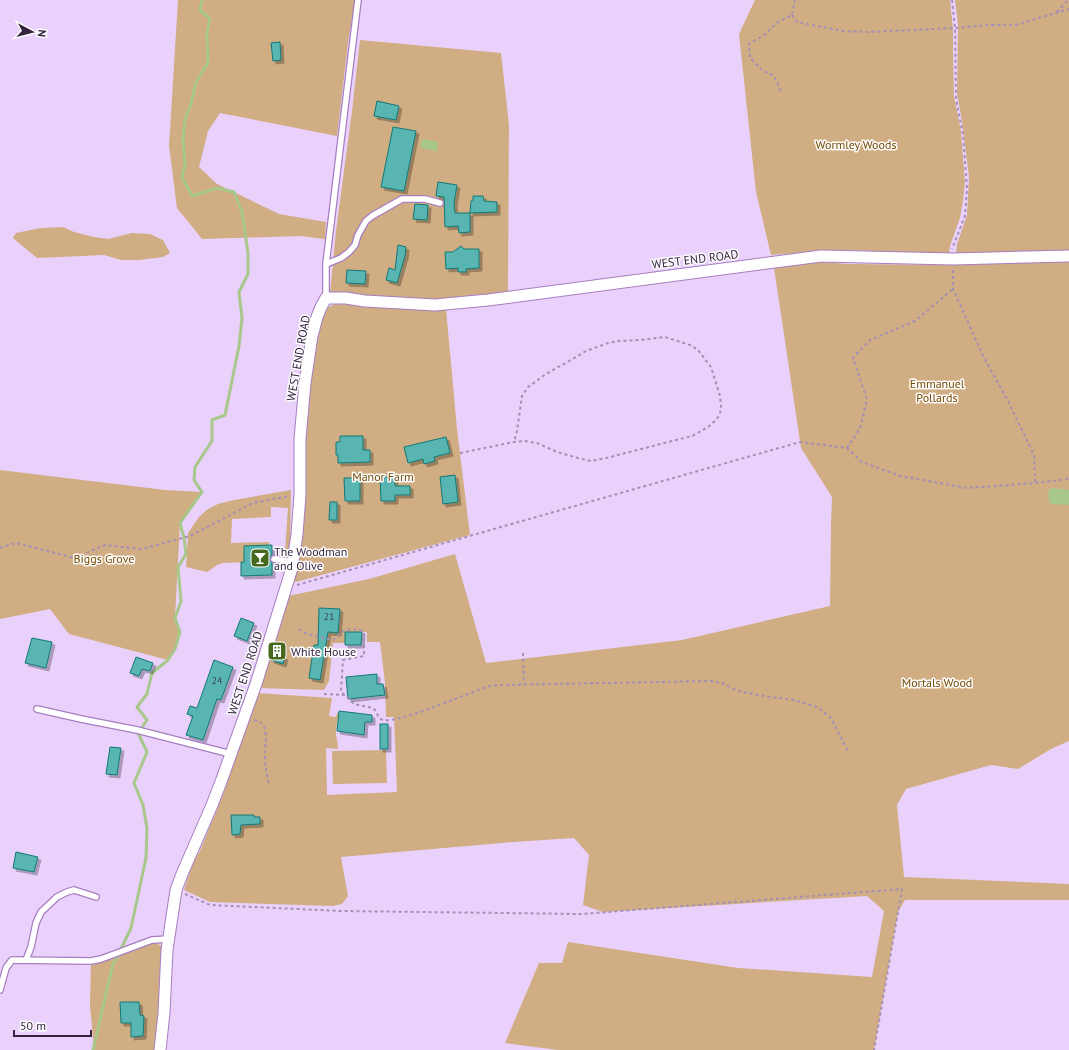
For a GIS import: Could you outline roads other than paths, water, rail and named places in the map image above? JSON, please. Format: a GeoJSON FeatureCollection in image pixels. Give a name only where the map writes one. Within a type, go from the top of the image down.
{"type":"FeatureCollection","features":[{"type":"Feature","properties":{"kind":"street","name":"WEST END ROAD"},"geometry":{"type":"LineString","coordinates":[[160,1050],[164,1012],[167,950],[176,890],[212,805],[256,684],[293,562],[300,495],[300,439],[305,383],[312,336],[317,317],[326,298],[346,298],[366,301],[434,305],[488,300],[821,256],[953,259],[1069,256]]}},
{"type":"Feature","properties":{"kind":"lane","name":"WEST END ROAD"},"geometry":{"type":"LineString","coordinates":[[326,298],[326,264],[358,0]]}},
{"type":"Feature","properties":{"kind":"lane"},"geometry":{"type":"LineString","coordinates":[[326,264],[341,258],[349,252],[355,245],[358,235],[366,221],[402,199],[425,199],[440,203]]}},
{"type":"Feature","properties":{"kind":"lane"},"geometry":{"type":"LineString","coordinates":[[274,559],[293,562]]}},
{"type":"Feature","properties":{"kind":"lane"},"geometry":{"type":"LineString","coordinates":[[37,709],[137,730],[231,754]]}},
{"type":"Feature","properties":{"kind":"lane"},"geometry":{"type":"LineString","coordinates":[[26,960],[36,923],[41,912],[57,897],[74,890],[96,897]]}},
{"type":"Feature","properties":{"kind":"lane"},"geometry":{"type":"LineString","coordinates":[[0,990],[6,968],[12,960],[90,961],[102,959],[152,940],[169,939]]}},
{"type":"Feature","properties":{"kind":"waterway"},"geometry":{"type":"LineString","coordinates":[[120,951],[131,928],[146,858],[147,828],[143,805],[134,783],[147,752],[138,733],[147,720],[137,707],[147,694],[152,673],[168,660],[175,649],[180,632],[175,618],[181,601],[178,567],[186,554],[180,523],[202,492],[194,480],[195,467],[212,441],[212,420],[225,415],[239,346],[242,318],[239,292],[248,274],[248,253],[242,212],[234,192],[217,188],[192,196],[182,177],[185,164],[183,139],[185,119],[191,104],[196,82],[208,63],[207,32],[210,19],[200,10],[202,0]]}},
{"type":"Feature","properties":{"kind":"waterway"},"geometry":{"type":"LineString","coordinates":[[93,1050],[113,964],[119,954]]}},
{"type":"Feature","properties":{"kind":"place","name":"The Woodman and Olive"},"geometry":{"type":"Point","coordinates":[260,558]}},
{"type":"Feature","properties":{"kind":"place","name":"White House"},"geometry":{"type":"Point","coordinates":[277,651]}},
{"type":"Feature","properties":{"kind":"park label","name":"Wormley Woods"},"geometry":{"type":"Point","coordinates":[856,144]}},
{"type":"Feature","properties":{"kind":"park label","name":"Emmanuel Pollards"},"geometry":{"type":"Point","coordinates":[937,390]}},
{"type":"Feature","properties":{"kind":"park label","name":"Manor Farm"},"geometry":{"type":"Point","coordinates":[383,476]}},
{"type":"Feature","properties":{"kind":"park label","name":"Biggs Grove"},"geometry":{"type":"Point","coordinates":[104,558]}},
{"type":"Feature","properties":{"kind":"park label","name":"Mortals Wood"},"geometry":{"type":"Point","coordinates":[937,682]}}]}
